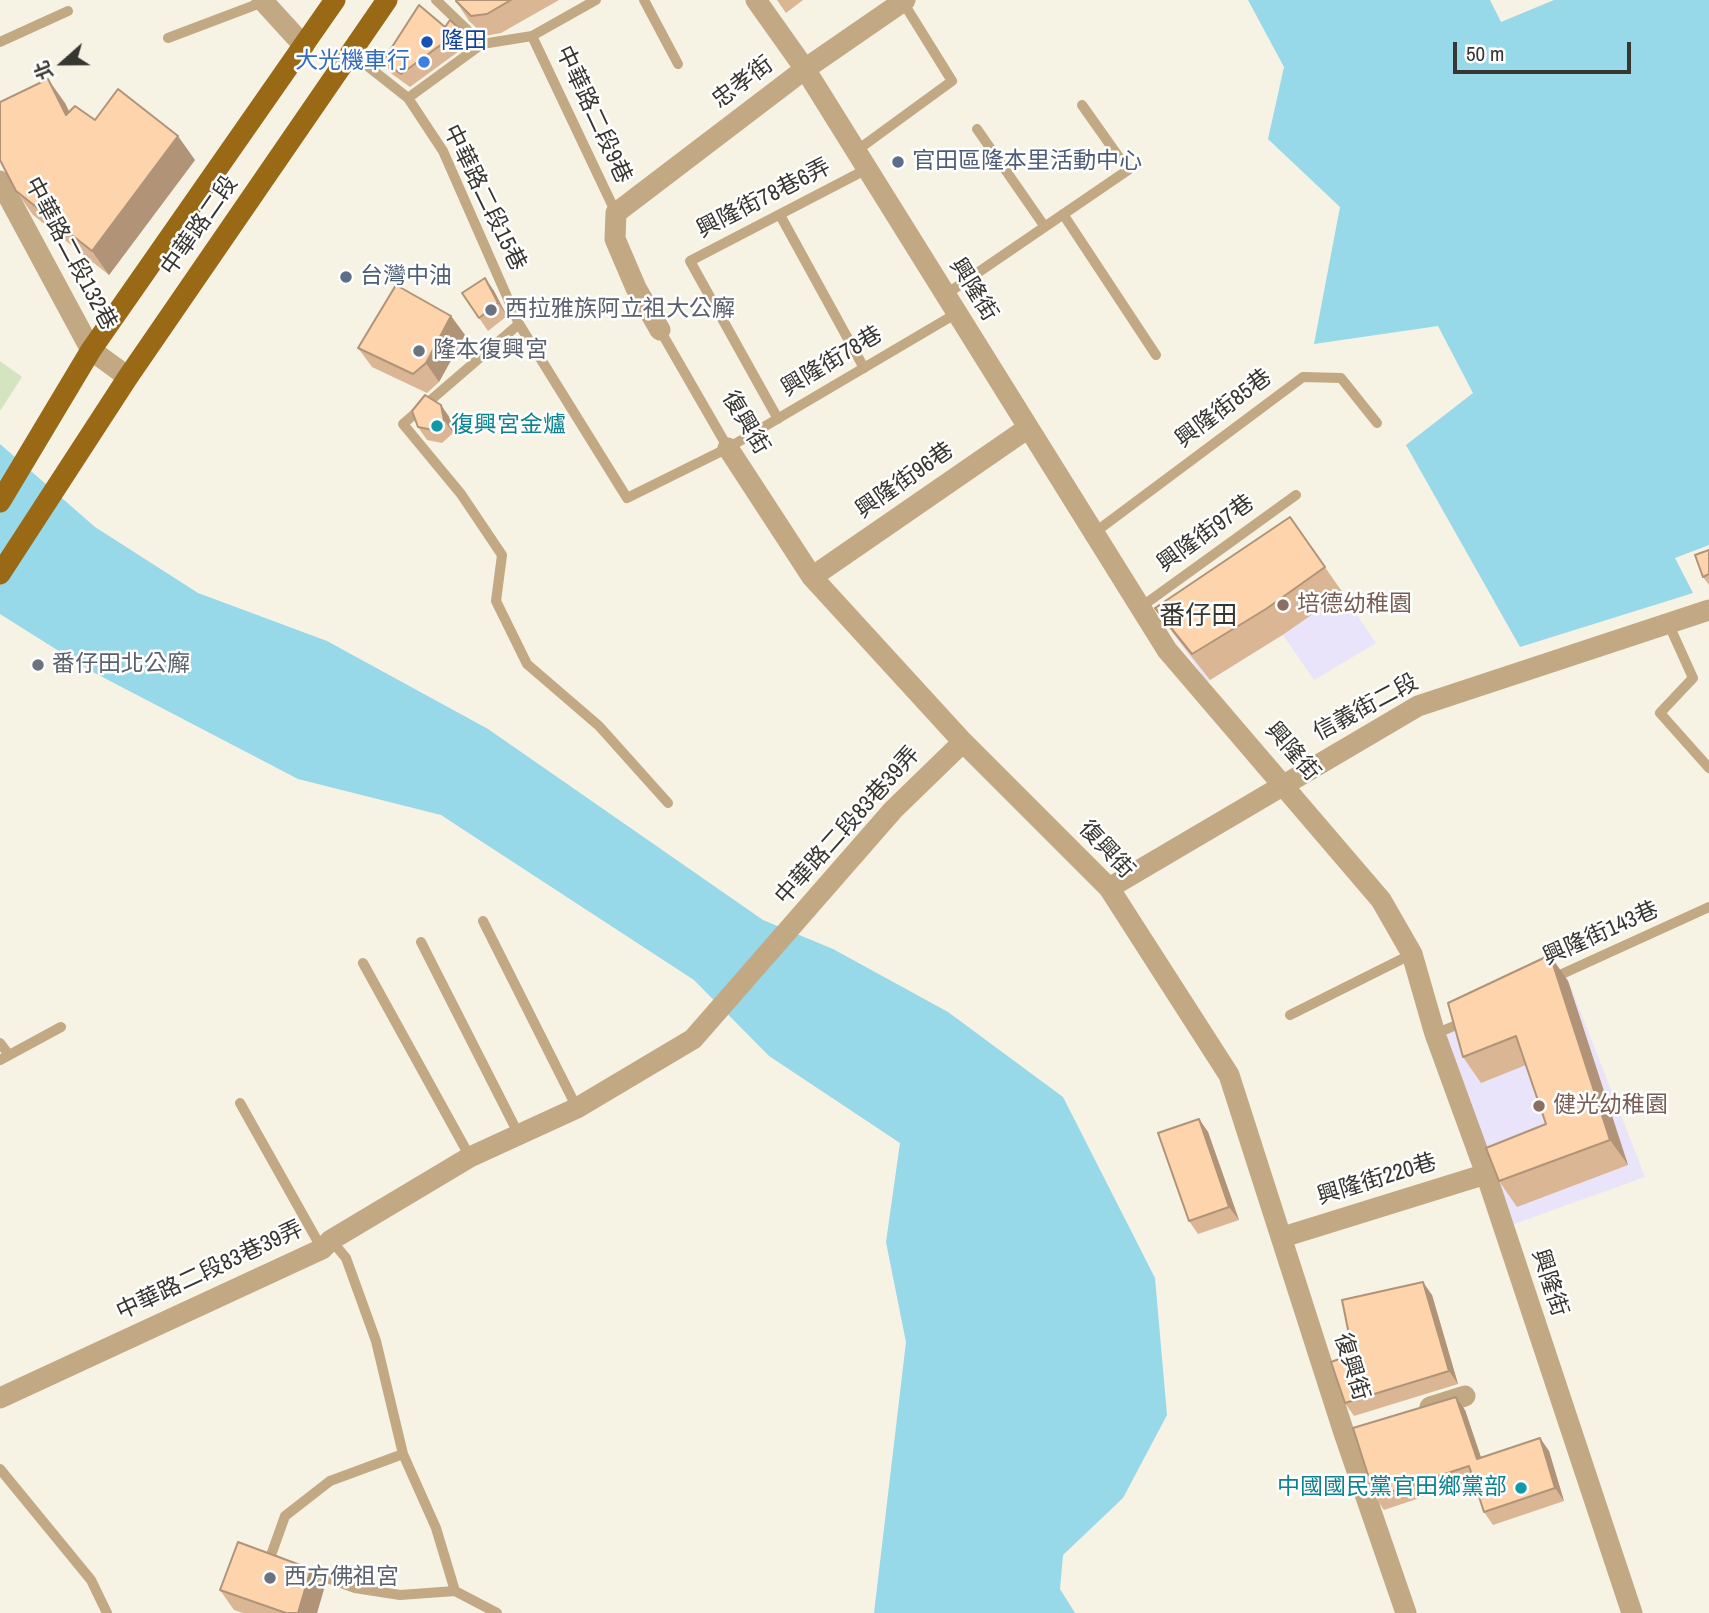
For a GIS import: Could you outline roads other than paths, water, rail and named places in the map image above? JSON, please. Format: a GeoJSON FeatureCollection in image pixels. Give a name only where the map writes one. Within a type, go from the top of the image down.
{"type":"FeatureCollection","features":[{"type":"Feature","properties":{"kind":"main road","name":"中華路二段"},"geometry":{"type":"LineString","coordinates":[[0,502],[91,350],[335,0]]}},
{"type":"Feature","properties":{"kind":"main road","name":"中華路二段"},"geometry":{"type":"LineString","coordinates":[[0,573],[128,377],[387,0]]}},
{"type":"Feature","properties":{"kind":"street","name":"興隆街"},"geometry":{"type":"LineString","coordinates":[[756,0],[805,69],[1167,650],[1284,782],[1381,900],[1412,954],[1435,1034],[1486,1174],[1632,1613]]}},
{"type":"Feature","properties":{"kind":"street"},"geometry":{"type":"LineString","coordinates":[[263,1],[304,46]]}},
{"type":"Feature","properties":{"kind":"street","name":"忠孝街"},"geometry":{"type":"LineString","coordinates":[[616,212],[805,69],[904,1]]}},
{"type":"Feature","properties":{"kind":"street","name":"中華路二段132巷"},"geometry":{"type":"LineString","coordinates":[[0,181],[91,350],[128,377]]}},
{"type":"Feature","properties":{"kind":"street","name":"復興街"},"geometry":{"type":"LineString","coordinates":[[616,212],[615,239],[636,288],[660,330]]}},
{"type":"Feature","properties":{"kind":"street","name":"興隆街96巷"},"geometry":{"type":"LineString","coordinates":[[812,577],[1028,428]]}},
{"type":"Feature","properties":{"kind":"street","name":"復興街"},"geometry":{"type":"LineString","coordinates":[[728,448],[812,577],[963,742],[1109,888],[1229,1075],[1406,1613]]}},
{"type":"Feature","properties":{"kind":"street","name":"信義街二段"},"geometry":{"type":"LineString","coordinates":[[1109,888],[1284,782],[1418,706],[1709,611]]}},
{"type":"Feature","properties":{"kind":"street","name":"中華路二段83巷39弄"},"geometry":{"type":"LineString","coordinates":[[0,1398],[326,1245],[470,1157],[577,1108],[693,1039],[893,810],[963,742]]}},
{"type":"Feature","properties":{"kind":"street","name":"興隆街220巷"},"geometry":{"type":"LineString","coordinates":[[1283,1237],[1486,1174]]}},
{"type":"Feature","properties":{"kind":"street"},"geometry":{"type":"LineString","coordinates":[[1405,1414],[1465,1395]]}},
{"type":"Feature","properties":{"kind":"street"},"geometry":{"type":"LineString","coordinates":[[1345,1433],[1369,1426]]}},
{"type":"Feature","properties":{"kind":"lane"},"geometry":{"type":"LineString","coordinates":[[436,0],[482,44]]}},
{"type":"Feature","properties":{"kind":"lane"},"geometry":{"type":"LineString","coordinates":[[408,98],[482,44],[532,36],[596,0]]}},
{"type":"Feature","properties":{"kind":"lane"},"geometry":{"type":"LineString","coordinates":[[644,0],[678,64]]}},
{"type":"Feature","properties":{"kind":"lane"},"geometry":{"type":"LineString","coordinates":[[168,38],[263,1]]}},
{"type":"Feature","properties":{"kind":"lane"},"geometry":{"type":"LineString","coordinates":[[856,151],[952,81],[904,1]]}},
{"type":"Feature","properties":{"kind":"lane"},"geometry":{"type":"LineString","coordinates":[[0,41],[68,11]]}},
{"type":"Feature","properties":{"kind":"lane","name":"中華路二段9巷"},"geometry":{"type":"LineString","coordinates":[[532,36],[616,212]]}},
{"type":"Feature","properties":{"kind":"lane","name":"中華路二段15巷"},"geometry":{"type":"LineString","coordinates":[[351,53],[408,98],[443,151],[481,231],[519,324],[627,498]]}},
{"type":"Feature","properties":{"kind":"lane","name":"興隆街78巷"},"geometry":{"type":"LineString","coordinates":[[627,498],[728,448],[864,368],[951,304],[1045,227],[1128,170],[1082,105]]}},
{"type":"Feature","properties":{"kind":"lane"},"geometry":{"type":"LineString","coordinates":[[977,129],[1045,227]]}},
{"type":"Feature","properties":{"kind":"lane","name":"興隆街78巷6弄"},"geometry":{"type":"LineString","coordinates":[[778,418],[690,261],[867,169]]}},
{"type":"Feature","properties":{"kind":"lane"},"geometry":{"type":"LineString","coordinates":[[1063,214],[1156,355]]}},
{"type":"Feature","properties":{"kind":"lane"},"geometry":{"type":"LineString","coordinates":[[780,215],[864,368]]}},
{"type":"Feature","properties":{"kind":"lane"},"geometry":{"type":"LineString","coordinates":[[519,324],[403,424],[461,494],[502,555],[496,601],[527,664],[599,726],[668,803]]}},
{"type":"Feature","properties":{"kind":"lane","name":"復興街"},"geometry":{"type":"LineString","coordinates":[[660,330],[728,448]]}},
{"type":"Feature","properties":{"kind":"lane","name":"興隆街85巷"},"geometry":{"type":"LineString","coordinates":[[1094,533],[1303,377],[1341,378],[1377,423]]}},
{"type":"Feature","properties":{"kind":"lane","name":"興隆街97巷"},"geometry":{"type":"LineString","coordinates":[[1141,607],[1296,495]]}},
{"type":"Feature","properties":{"kind":"lane"},"geometry":{"type":"LineString","coordinates":[[1669,625],[1693,678],[1660,713],[1709,768]]}},
{"type":"Feature","properties":{"kind":"lane","name":"興隆街143巷"},"geometry":{"type":"LineString","coordinates":[[1543,983],[1709,907]]}},
{"type":"Feature","properties":{"kind":"lane"},"geometry":{"type":"LineString","coordinates":[[483,921],[577,1108]]}},
{"type":"Feature","properties":{"kind":"lane"},"geometry":{"type":"LineString","coordinates":[[421,942],[519,1135]]}},
{"type":"Feature","properties":{"kind":"lane"},"geometry":{"type":"LineString","coordinates":[[1290,1015],[1412,954]]}},
{"type":"Feature","properties":{"kind":"lane"},"geometry":{"type":"LineString","coordinates":[[363,963],[470,1157]]}},
{"type":"Feature","properties":{"kind":"lane"},"geometry":{"type":"LineString","coordinates":[[1435,1034],[1475,1016]]}},
{"type":"Feature","properties":{"kind":"lane"},"geometry":{"type":"LineString","coordinates":[[0,1043],[4,1058],[61,1027]]}},
{"type":"Feature","properties":{"kind":"lane"},"geometry":{"type":"LineString","coordinates":[[240,1103],[326,1245],[346,1258],[376,1341],[403,1454],[436,1528],[455,1591]]}},
{"type":"Feature","properties":{"kind":"lane"},"geometry":{"type":"LineString","coordinates":[[403,1454],[330,1481],[285,1516],[270,1558],[355,1588],[400,1595],[455,1591],[497,1613]]}},
{"type":"Feature","properties":{"kind":"lane"},"geometry":{"type":"LineString","coordinates":[[0,1468],[91,1580],[107,1613]]}},
{"type":"Feature","properties":{"kind":"water"},"geometry":{"type":"Polygon","coordinates":[[[1248,0],[1490,0],[1501,22],[1554,0],[1709,0],[1709,545],[1675,558],[1693,593],[1520,647],[1406,445],[1473,393],[1438,326],[1314,344],[1340,207],[1268,139],[1284,67],[1248,0]]]}},
{"type":"Feature","properties":{"kind":"water"},"geometry":{"type":"Polygon","coordinates":[[[0,444],[95,527],[198,593],[327,641],[488,729],[763,920],[833,949],[948,1012],[1063,1097],[1155,1278],[1167,1415],[1123,1498],[1063,1555],[1060,1589],[1075,1613],[874,1613],[906,1342],[886,1242],[900,1143],[769,1056],[694,980],[441,815],[298,779],[89,670],[0,614],[0,444]]]}},
{"type":"Feature","properties":{"kind":"place","name":"隆田"},"geometry":{"type":"Point","coordinates":[427,42]}},
{"type":"Feature","properties":{"kind":"place","name":"大光機車行"},"geometry":{"type":"Point","coordinates":[424,62]}},
{"type":"Feature","properties":{"kind":"place","name":"官田區隆本里活動中心"},"geometry":{"type":"Point","coordinates":[898,162]}},
{"type":"Feature","properties":{"kind":"place","name":"台灣中油"},"geometry":{"type":"Point","coordinates":[346,277]}},
{"type":"Feature","properties":{"kind":"place","name":"西拉雅族阿立祖大公廨"},"geometry":{"type":"Point","coordinates":[491,310]}},
{"type":"Feature","properties":{"kind":"place","name":"隆本復興宮"},"geometry":{"type":"Point","coordinates":[419,351]}},
{"type":"Feature","properties":{"kind":"place","name":"復興宮金爐"},"geometry":{"type":"Point","coordinates":[437,426]}},
{"type":"Feature","properties":{"kind":"place","name":"培德幼稚園"},"geometry":{"type":"Point","coordinates":[1283,605]}},
{"type":"Feature","properties":{"kind":"place","name":"番仔田北公廨"},"geometry":{"type":"Point","coordinates":[38,665]}},
{"type":"Feature","properties":{"kind":"place","name":"健光幼稚園"},"geometry":{"type":"Point","coordinates":[1539,1106]}},
{"type":"Feature","properties":{"kind":"place","name":"中國國民黨官田鄉黨部"},"geometry":{"type":"Point","coordinates":[1521,1488]}},
{"type":"Feature","properties":{"kind":"place","name":"西方佛祖宮"},"geometry":{"type":"Point","coordinates":[270,1578]}},
{"type":"Feature","properties":{"kind":"district","name":"番仔田"},"geometry":{"type":"Point","coordinates":[1198,617]}}]}
